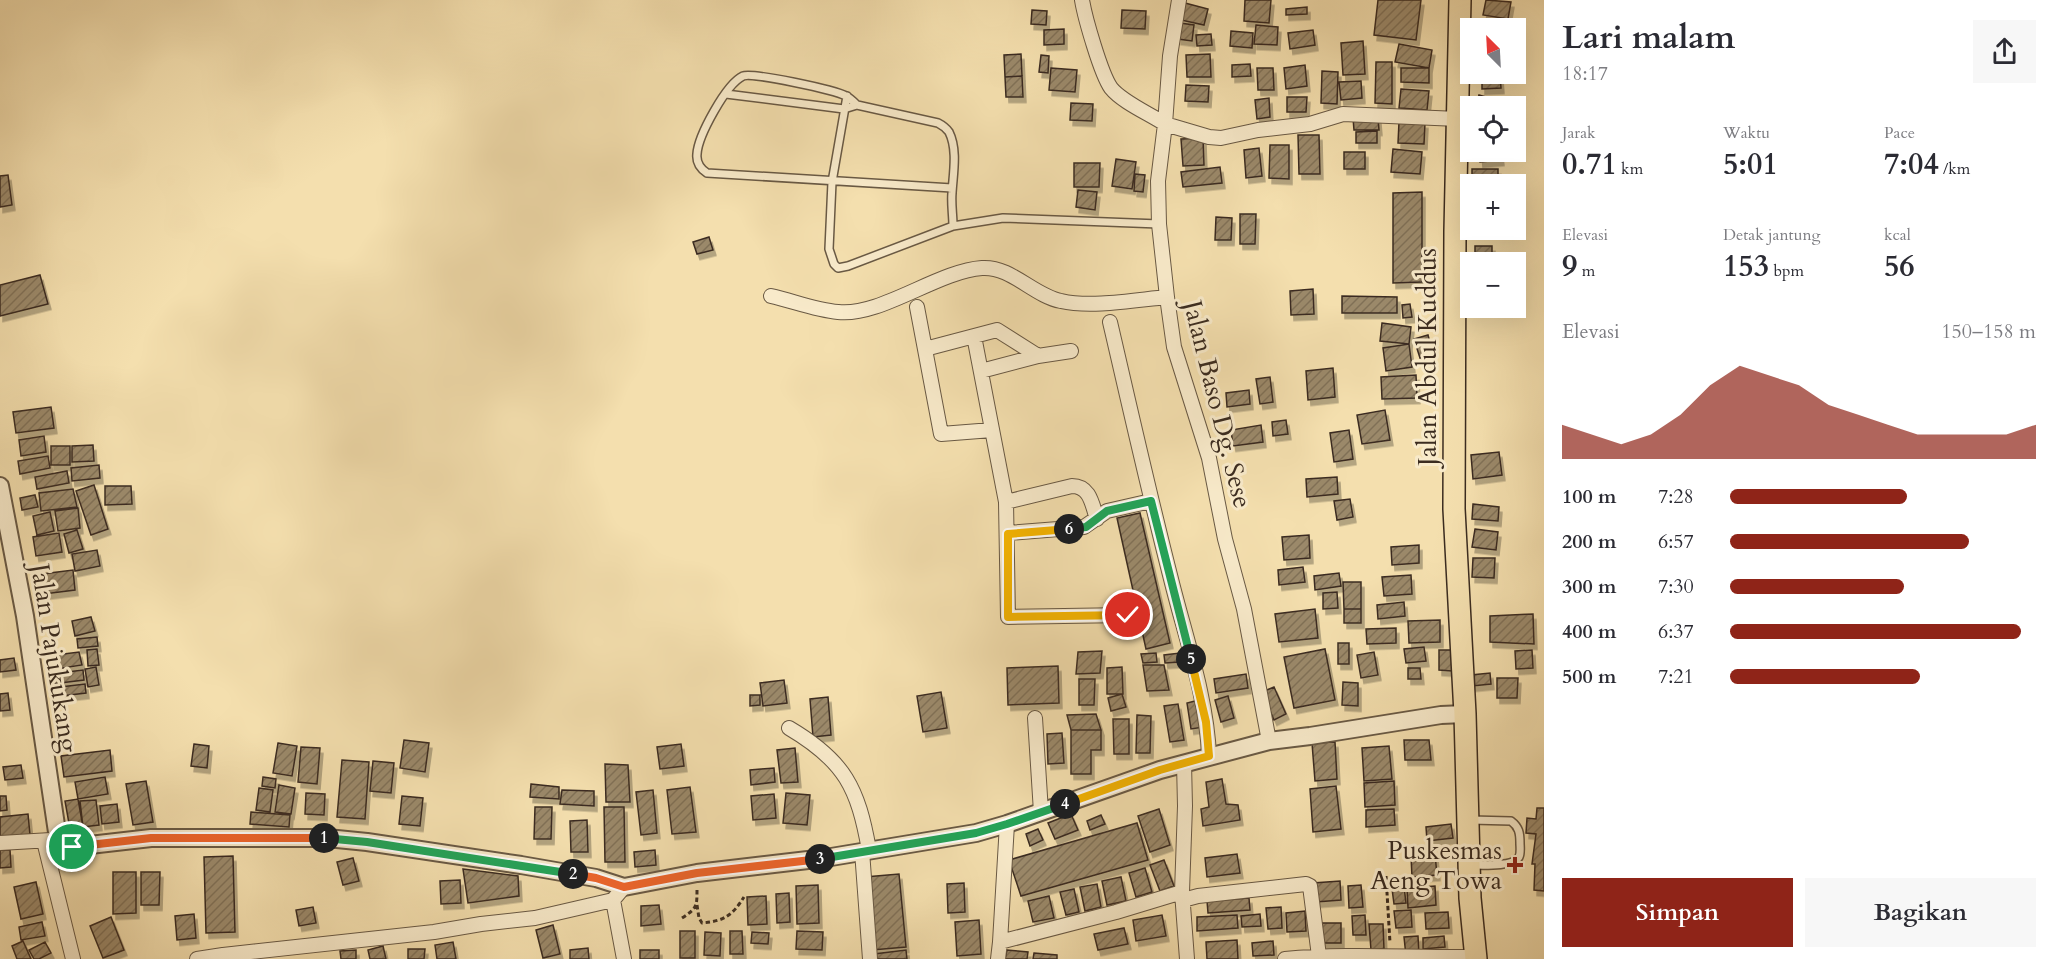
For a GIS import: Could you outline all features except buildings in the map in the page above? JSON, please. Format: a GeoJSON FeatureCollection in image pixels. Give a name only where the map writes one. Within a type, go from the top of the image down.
{"type":"FeatureCollection","features":[{"type":"Feature","properties":{"kind":"main road","name":"Jalan Abdul Kuddus"},"geometry":{"type":"LineString","coordinates":[[1460,0],[1455,231],[1454,468],[1456,574],[1465,714],[1472,921],[1476,958]]}},
{"type":"Feature","properties":{"kind":"street"},"geometry":{"type":"LineString","coordinates":[[1082,0],[1098,56],[1111,88],[1165,124],[1209,137],[1221,138],[1258,130],[1310,124],[1343,114],[1458,119]]}},
{"type":"Feature","properties":{"kind":"street","name":"Jalan Baso Dg. Sese"},"geometry":{"type":"LineString","coordinates":[[1179,0],[1170,56],[1158,181],[1159,224],[1167,297],[1174,346],[1209,458],[1225,539],[1244,609],[1269,741]]}},
{"type":"Feature","properties":{"kind":"street"},"geometry":{"type":"LineString","coordinates":[[771,296],[839,312],[855,311],[881,304],[968,270],[984,268],[1001,271],[1051,299],[1062,302],[1083,303],[1167,297]]}},
{"type":"Feature","properties":{"kind":"street"},"geometry":{"type":"LineString","coordinates":[[917,308],[941,434],[992,430]]}},
{"type":"Feature","properties":{"kind":"street"},"geometry":{"type":"LineString","coordinates":[[1110,322],[1151,501],[1200,692],[1208,732],[1209,756]]}},
{"type":"Feature","properties":{"kind":"street"},"geometry":{"type":"LineString","coordinates":[[925,349],[997,330],[1038,356]]}},
{"type":"Feature","properties":{"kind":"street"},"geometry":{"type":"LineString","coordinates":[[974,336],[1006,502],[1008,617],[1128,615]]}},
{"type":"Feature","properties":{"kind":"street"},"geometry":{"type":"LineString","coordinates":[[981,371],[1038,356],[1071,351]]}},
{"type":"Feature","properties":{"kind":"street","name":"Jalan Pajukukang"},"geometry":{"type":"LineString","coordinates":[[0,486],[25,616],[56,826],[52,840]]}},
{"type":"Feature","properties":{"kind":"street"},"geometry":{"type":"LineString","coordinates":[[1006,502],[1078,486],[1088,493],[1097,519]]}},
{"type":"Feature","properties":{"kind":"street"},"geometry":{"type":"LineString","coordinates":[[1008,534],[1084,528],[1107,511],[1151,501]]}},
{"type":"Feature","properties":{"kind":"street"},"geometry":{"type":"LineString","coordinates":[[0,843],[52,840],[72,847],[151,838],[327,838],[521,865],[596,878],[624,887],[697,873],[825,858],[976,833],[1184,763],[1269,741],[1441,715],[1465,714]]}},
{"type":"Feature","properties":{"kind":"street"},"geometry":{"type":"LineString","coordinates":[[1035,718],[1041,812]]}},
{"type":"Feature","properties":{"kind":"street"},"geometry":{"type":"LineString","coordinates":[[789,728],[822,749],[849,783],[862,816],[870,959]]}},
{"type":"Feature","properties":{"kind":"street"},"geometry":{"type":"LineString","coordinates":[[1184,763],[1182,896],[1187,959]]}},
{"type":"Feature","properties":{"kind":"street"},"geometry":{"type":"LineString","coordinates":[[998,959],[1007,824]]}},
{"type":"Feature","properties":{"kind":"street"},"geometry":{"type":"LineString","coordinates":[[52,840],[73,959]]}},
{"type":"Feature","properties":{"kind":"street"},"geometry":{"type":"LineString","coordinates":[[1000,942],[1182,896],[1306,884],[1310,886],[1313,898],[1319,956]]}},
{"type":"Feature","properties":{"kind":"street"},"geometry":{"type":"LineString","coordinates":[[197,959],[535,918],[613,900],[624,887]]}},
{"type":"Feature","properties":{"kind":"street"},"geometry":{"type":"LineString","coordinates":[[613,900],[624,959]]}},
{"type":"Feature","properties":{"kind":"street"},"geometry":{"type":"LineString","coordinates":[[1285,959],[1319,956],[1476,958]]}},
{"type":"Feature","properties":{"kind":"lane"},"geometry":{"type":"LineString","coordinates":[[952,188],[707,173],[697,163],[697,153],[710,117],[726,94],[743,76],[755,74],[776,78],[847,96],[857,105],[938,123],[948,130],[953,146],[953,226]]}},
{"type":"Feature","properties":{"kind":"lane"},"geometry":{"type":"LineString","coordinates":[[726,94],[844,109],[857,105]]}},
{"type":"Feature","properties":{"kind":"lane"},"geometry":{"type":"LineString","coordinates":[[847,96],[832,182],[829,249],[834,264],[838,268],[953,226],[1002,218],[1159,224]]}},
{"type":"Feature","properties":{"kind":"lane"},"geometry":{"type":"LineString","coordinates":[[1468,820],[1511,821],[1520,833],[1520,856],[1517,860],[1509,864],[1470,865]]}},
{"type":"Feature","properties":{"kind":"path"},"geometry":{"type":"LineString","coordinates":[[697,873],[697,904],[702,923],[722,920],[730,915],[744,897]]}},
{"type":"Feature","properties":{"kind":"path"},"geometry":{"type":"LineString","coordinates":[[1386,876],[1391,957]]}},
{"type":"Feature","properties":{"kind":"path"},"geometry":{"type":"LineString","coordinates":[[682,918],[694,910],[697,904]]}},
{"type":"Feature","properties":{"kind":"place","name":"Puskesmas Aeng Towa"},"geometry":{"type":"Point","coordinates":[1515,865]}},
{"type":"Feature","properties":{"kind":"route"},"geometry":{"type":"LineString","coordinates":[[72,847],[151,838],[327,838],[521,865],[596,878],[624,887],[697,873],[825,858],[976,833],[1084,798],[1160,770],[1209,756],[1208,732],[1200,692],[1151,501],[1107,511],[1084,528],[1008,534],[1008,617],[1128,615]]}}]}
